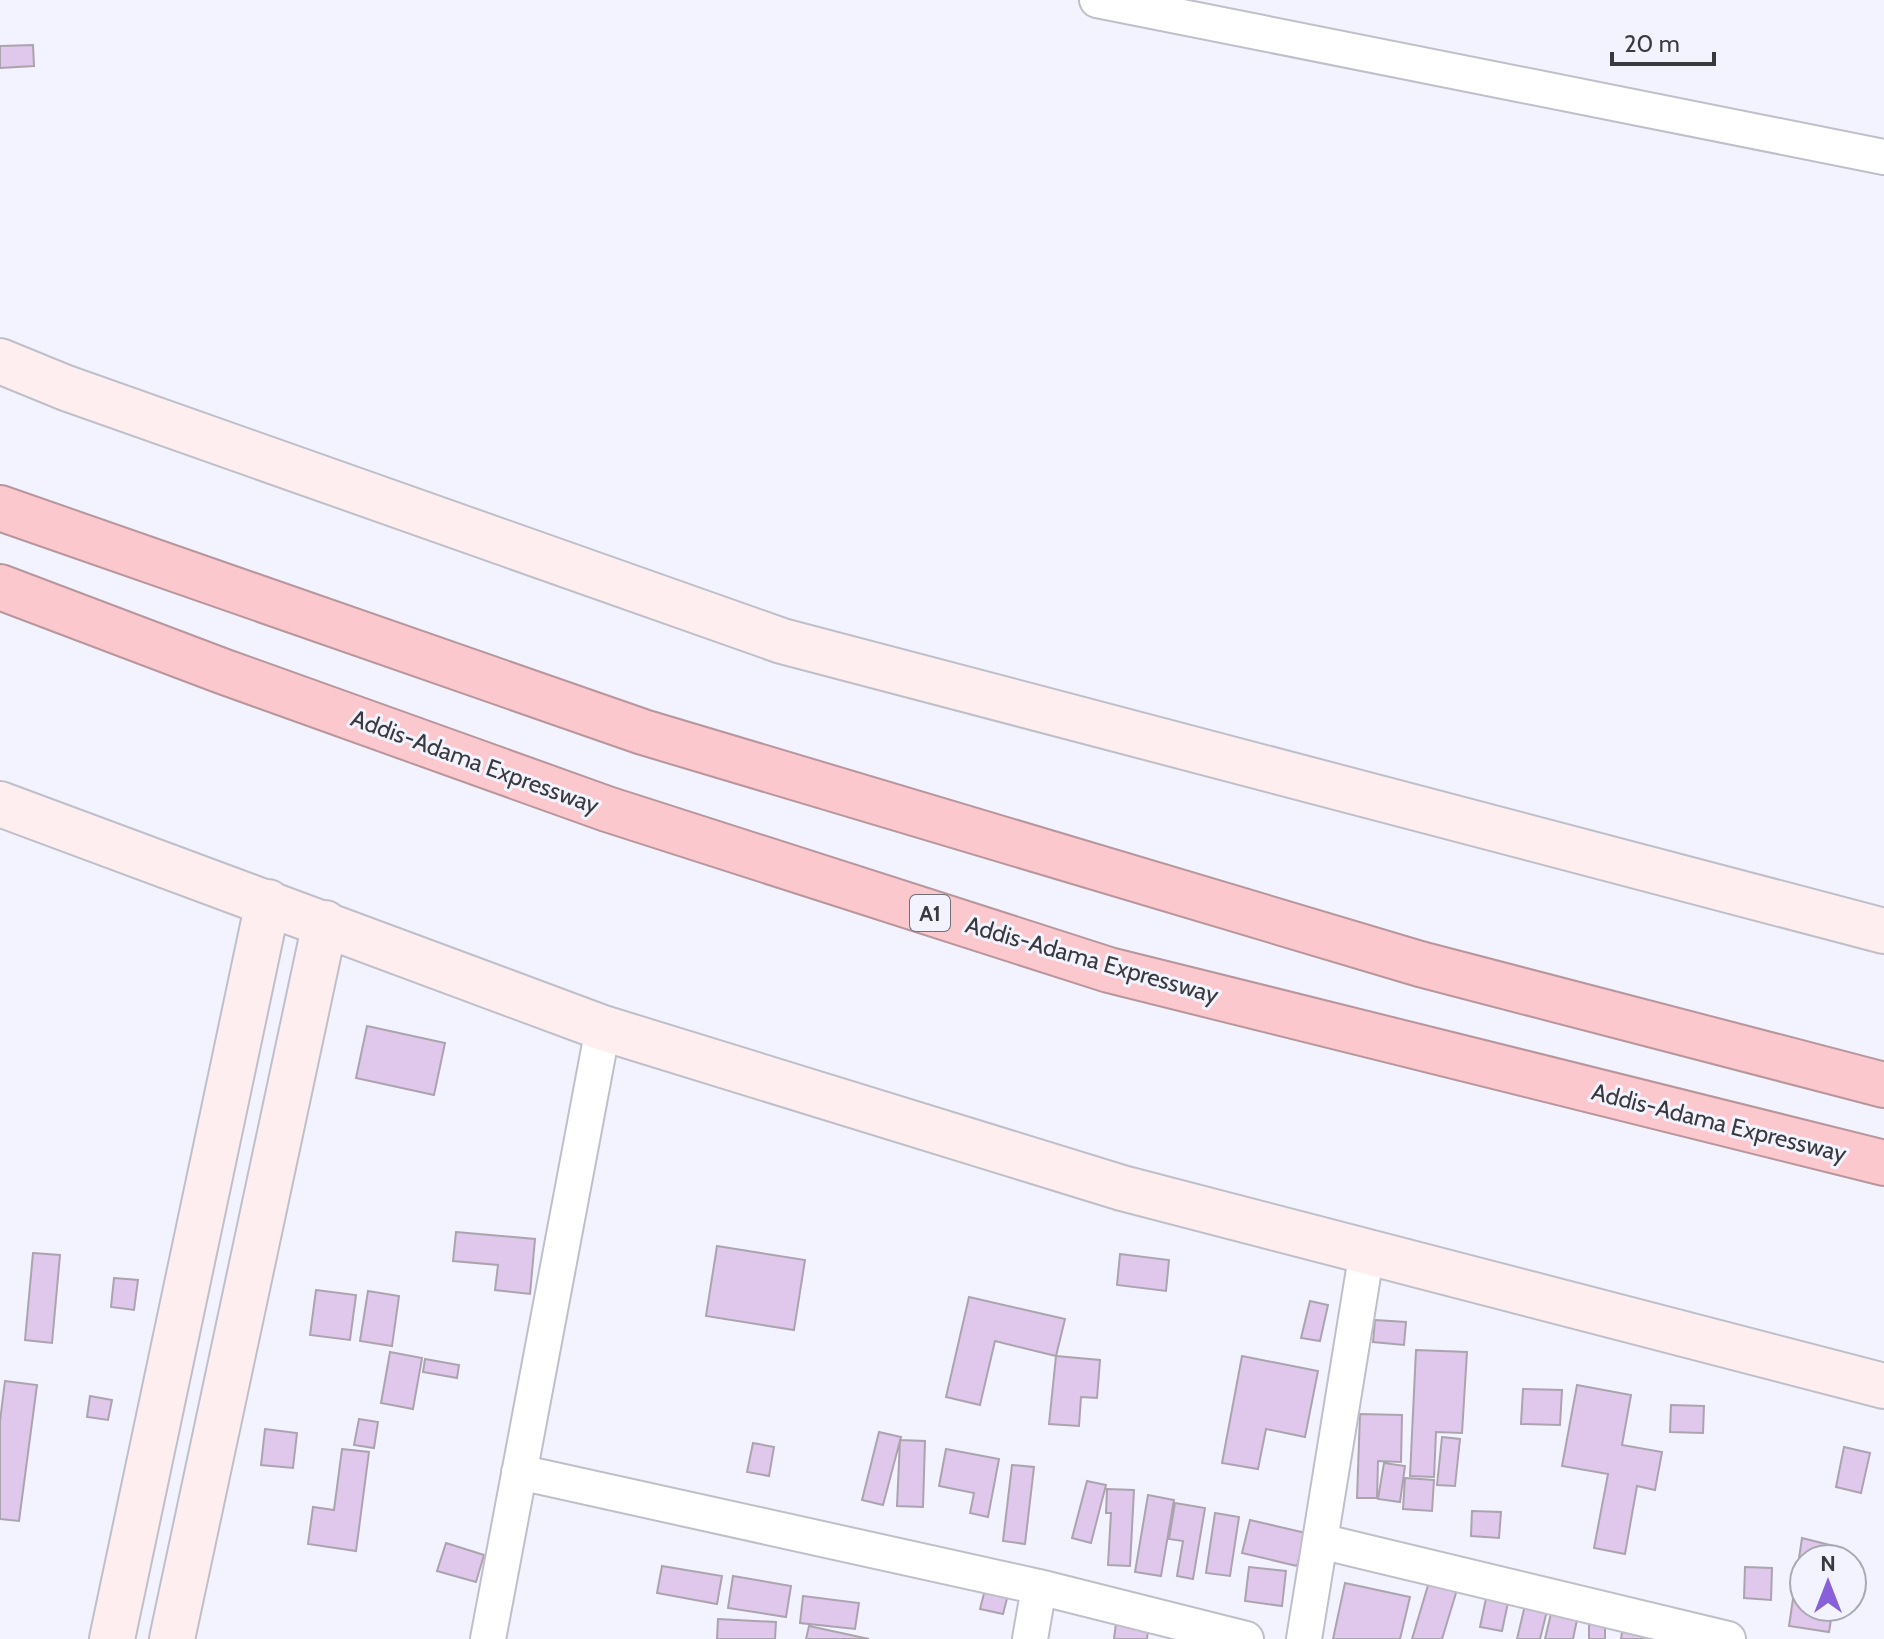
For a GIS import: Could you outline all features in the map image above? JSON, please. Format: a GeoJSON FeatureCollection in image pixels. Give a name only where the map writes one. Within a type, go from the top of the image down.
{"type":"FeatureCollection","features":[{"type":"Feature","properties":{"kind":"highway"},"geometry":{"type":"LineString","coordinates":[[0,508],[643,732],[1420,964],[1884,1085]]}},
{"type":"Feature","properties":{"kind":"highway","name":"Addis-Adama Expressway"},"geometry":{"type":"LineString","coordinates":[[0,587],[222,671],[607,809],[1109,970],[1884,1163]]}},
{"type":"Feature","properties":{"kind":"street"},"geometry":{"type":"LineString","coordinates":[[1097,0],[1884,157]]}},
{"type":"Feature","properties":{"kind":"street"},"geometry":{"type":"LineString","coordinates":[[0,361],[66,388],[782,641],[1884,931]]}},
{"type":"Feature","properties":{"kind":"street"},"geometry":{"type":"LineString","coordinates":[[0,804],[603,1028],[1122,1188],[1884,1386]]}},
{"type":"Feature","properties":{"kind":"street"},"geometry":{"type":"LineString","coordinates":[[112,1639],[268,902]]}},
{"type":"Feature","properties":{"kind":"street"},"geometry":{"type":"LineString","coordinates":[[172,1639],[325,923]]}},
{"type":"Feature","properties":{"kind":"street"},"geometry":{"type":"LineString","coordinates":[[488,1639],[603,1028]]}},
{"type":"Feature","properties":{"kind":"street"},"geometry":{"type":"LineString","coordinates":[[1304,1639],[1367,1251]]}},
{"type":"Feature","properties":{"kind":"street"},"geometry":{"type":"LineString","coordinates":[[519,1472],[1039,1587],[1246,1639]]}},
{"type":"Feature","properties":{"kind":"street"},"geometry":{"type":"LineString","coordinates":[[1320,1541],[1715,1637]]}},
{"type":"Feature","properties":{"kind":"street"},"geometry":{"type":"LineString","coordinates":[[1030,1639],[1039,1587]]}},
{"type":"Feature","properties":{"kind":"building"},"geometry":{"type":"Polygon","coordinates":[[[33,45],[34,66],[0,68],[0,46],[33,45]]]}},
{"type":"Feature","properties":{"kind":"building"},"geometry":{"type":"Polygon","coordinates":[[[367,1026],[445,1043],[434,1095],[356,1078],[367,1026]]]}},
{"type":"Feature","properties":{"kind":"building"},"geometry":{"type":"Polygon","coordinates":[[[456,1232],[535,1239],[530,1294],[495,1290],[498,1265],[453,1261],[456,1232]]]}},
{"type":"Feature","properties":{"kind":"building"},"geometry":{"type":"Polygon","coordinates":[[[717,1246],[805,1260],[794,1330],[706,1316],[717,1246]]]}},
{"type":"Feature","properties":{"kind":"building"},"geometry":{"type":"Polygon","coordinates":[[[33,1253],[60,1255],[52,1343],[25,1340],[33,1253]]]}},
{"type":"Feature","properties":{"kind":"building"},"geometry":{"type":"Polygon","coordinates":[[[1120,1254],[1169,1260],[1166,1291],[1117,1285],[1120,1254]]]}},
{"type":"Feature","properties":{"kind":"building"},"geometry":{"type":"Polygon","coordinates":[[[114,1278],[138,1280],[134,1310],[111,1307],[114,1278]]]}},
{"type":"Feature","properties":{"kind":"building"},"geometry":{"type":"Polygon","coordinates":[[[316,1290],[356,1295],[350,1340],[310,1335],[316,1290]]]}},
{"type":"Feature","properties":{"kind":"building"},"geometry":{"type":"Polygon","coordinates":[[[368,1291],[399,1296],[392,1346],[360,1341],[368,1291]]]}},
{"type":"Feature","properties":{"kind":"building"},"geometry":{"type":"Polygon","coordinates":[[[969,1297],[1065,1319],[1056,1356],[995,1341],[980,1405],[946,1397],[969,1297]]]}},
{"type":"Feature","properties":{"kind":"building"},"geometry":{"type":"Polygon","coordinates":[[[1310,1301],[1328,1305],[1320,1341],[1301,1338],[1310,1301]]]}},
{"type":"Feature","properties":{"kind":"building"},"geometry":{"type":"Polygon","coordinates":[[[1375,1320],[1406,1322],[1404,1345],[1373,1342],[1375,1320]]]}},
{"type":"Feature","properties":{"kind":"building"},"geometry":{"type":"Polygon","coordinates":[[[1416,1350],[1467,1352],[1462,1433],[1436,1432],[1434,1477],[1410,1476],[1416,1350]]]}},
{"type":"Feature","properties":{"kind":"building"},"geometry":{"type":"Polygon","coordinates":[[[390,1352],[422,1358],[413,1409],[381,1403],[390,1352]]]}},
{"type":"Feature","properties":{"kind":"building"},"geometry":{"type":"Polygon","coordinates":[[[1056,1356],[1100,1360],[1097,1398],[1081,1397],[1079,1426],[1049,1424],[1056,1356]]]}},
{"type":"Feature","properties":{"kind":"building"},"geometry":{"type":"Polygon","coordinates":[[[1242,1356],[1318,1371],[1305,1437],[1266,1429],[1258,1469],[1222,1463],[1242,1356]]]}},
{"type":"Feature","properties":{"kind":"building"},"geometry":{"type":"Polygon","coordinates":[[[425,1359],[459,1365],[457,1378],[423,1372],[425,1359]]]}},
{"type":"Feature","properties":{"kind":"building"},"geometry":{"type":"Polygon","coordinates":[[[5,1381],[37,1385],[19,1521],[0,1519],[0,1421],[5,1381]]]}},
{"type":"Feature","properties":{"kind":"building"},"geometry":{"type":"Polygon","coordinates":[[[1577,1385],[1631,1395],[1622,1445],[1662,1452],[1655,1490],[1637,1486],[1625,1554],[1594,1548],[1608,1474],[1562,1466],[1577,1385]]]}},
{"type":"Feature","properties":{"kind":"building"},"geometry":{"type":"Polygon","coordinates":[[[1523,1389],[1562,1390],[1560,1425],[1521,1424],[1523,1389]]]}},
{"type":"Feature","properties":{"kind":"building"},"geometry":{"type":"Polygon","coordinates":[[[90,1396],[112,1400],[108,1420],[87,1417],[90,1396]]]}},
{"type":"Feature","properties":{"kind":"building"},"geometry":{"type":"Polygon","coordinates":[[[1671,1405],[1704,1406],[1703,1433],[1670,1432],[1671,1405]]]}},
{"type":"Feature","properties":{"kind":"building"},"geometry":{"type":"Polygon","coordinates":[[[1360,1414],[1402,1415],[1401,1462],[1378,1461],[1377,1498],[1357,1498],[1360,1414]]]}},
{"type":"Feature","properties":{"kind":"building"},"geometry":{"type":"Polygon","coordinates":[[[359,1419],[378,1422],[374,1448],[354,1445],[359,1419]]]}},
{"type":"Feature","properties":{"kind":"building"},"geometry":{"type":"Polygon","coordinates":[[[265,1429],[297,1433],[293,1468],[261,1465],[265,1429]]]}},
{"type":"Feature","properties":{"kind":"building"},"geometry":{"type":"Polygon","coordinates":[[[879,1432],[901,1437],[883,1505],[862,1500],[879,1432]]]}},
{"type":"Feature","properties":{"kind":"building"},"geometry":{"type":"Polygon","coordinates":[[[1442,1437],[1460,1439],[1455,1486],[1437,1485],[1442,1437]]]}},
{"type":"Feature","properties":{"kind":"building"},"geometry":{"type":"Polygon","coordinates":[[[900,1440],[925,1441],[923,1507],[897,1506],[900,1440]]]}},
{"type":"Feature","properties":{"kind":"building"},"geometry":{"type":"Polygon","coordinates":[[[753,1443],[774,1447],[769,1476],[747,1472],[753,1443]]]}},
{"type":"Feature","properties":{"kind":"building"},"geometry":{"type":"Polygon","coordinates":[[[1844,1447],[1870,1453],[1861,1493],[1836,1487],[1844,1447]]]}},
{"type":"Feature","properties":{"kind":"building"},"geometry":{"type":"Polygon","coordinates":[[[342,1449],[369,1452],[356,1551],[308,1544],[313,1507],[334,1510],[342,1449]]]}},
{"type":"Feature","properties":{"kind":"building"},"geometry":{"type":"Polygon","coordinates":[[[946,1449],[999,1459],[988,1517],[970,1513],[974,1493],[939,1486],[946,1449]]]}},
{"type":"Feature","properties":{"kind":"building"},"geometry":{"type":"Polygon","coordinates":[[[1384,1463],[1405,1466],[1400,1502],[1378,1499],[1384,1463]]]}},
{"type":"Feature","properties":{"kind":"building"},"geometry":{"type":"Polygon","coordinates":[[[1012,1465],[1034,1467],[1025,1544],[1003,1541],[1012,1465]]]}},
{"type":"Feature","properties":{"kind":"building"},"geometry":{"type":"Polygon","coordinates":[[[1405,1478],[1434,1480],[1432,1511],[1403,1509],[1405,1478]]]}},
{"type":"Feature","properties":{"kind":"building"},"geometry":{"type":"Polygon","coordinates":[[[1087,1481],[1106,1485],[1091,1543],[1072,1538],[1087,1481]]]}},
{"type":"Feature","properties":{"kind":"building"},"geometry":{"type":"Polygon","coordinates":[[[1107,1489],[1134,1490],[1130,1566],[1108,1565],[1111,1513],[1106,1513],[1107,1489]]]}},
{"type":"Feature","properties":{"kind":"building"},"geometry":{"type":"Polygon","coordinates":[[[1148,1495],[1174,1500],[1161,1576],[1135,1572],[1148,1495]]]}},
{"type":"Feature","properties":{"kind":"building"},"geometry":{"type":"Polygon","coordinates":[[[1175,1503],[1205,1508],[1193,1579],[1177,1576],[1183,1541],[1169,1539],[1175,1503]]]}},
{"type":"Feature","properties":{"kind":"building"},"geometry":{"type":"Polygon","coordinates":[[[1472,1511],[1501,1512],[1499,1538],[1471,1536],[1472,1511]]]}},
{"type":"Feature","properties":{"kind":"building"},"geometry":{"type":"Polygon","coordinates":[[[1215,1513],[1239,1517],[1230,1576],[1206,1573],[1215,1513]]]}},
{"type":"Feature","properties":{"kind":"building"},"geometry":{"type":"Polygon","coordinates":[[[1250,1520],[1306,1533],[1297,1566],[1242,1553],[1250,1520]]]}},
{"type":"Feature","properties":{"kind":"building"},"geometry":{"type":"Polygon","coordinates":[[[1802,1538],[1822,1543],[1801,1543],[1802,1538]]]}},
{"type":"Feature","properties":{"kind":"building"},"geometry":{"type":"Polygon","coordinates":[[[446,1543],[484,1555],[476,1582],[437,1571],[446,1543]]]}},
{"type":"Feature","properties":{"kind":"building"},"geometry":{"type":"Polygon","coordinates":[[[662,1566],[722,1576],[717,1604],[657,1593],[662,1566]]]}},
{"type":"Feature","properties":{"kind":"building"},"geometry":{"type":"Polygon","coordinates":[[[1249,1567],[1286,1571],[1282,1606],[1245,1601],[1249,1567]]]}},
{"type":"Feature","properties":{"kind":"building"},"geometry":{"type":"Polygon","coordinates":[[[1745,1567],[1772,1568],[1771,1600],[1744,1598],[1745,1567]]]}},
{"type":"Feature","properties":{"kind":"building"},"geometry":{"type":"Polygon","coordinates":[[[1432,1572],[1460,1580],[1442,1639],[1412,1639],[1432,1572]]]}},
{"type":"Feature","properties":{"kind":"building"},"geometry":{"type":"Polygon","coordinates":[[[733,1576],[791,1586],[786,1617],[728,1608],[733,1576]]]}},
{"type":"Feature","properties":{"kind":"building"},"geometry":{"type":"Polygon","coordinates":[[[988,1578],[1011,1583],[1003,1614],[980,1609],[988,1578]]]}},
{"type":"Feature","properties":{"kind":"building"},"geometry":{"type":"Polygon","coordinates":[[[1345,1583],[1410,1597],[1400,1639],[1333,1639],[1345,1583]]]}},
{"type":"Feature","properties":{"kind":"building"},"geometry":{"type":"Polygon","coordinates":[[[1488,1589],[1510,1593],[1502,1631],[1480,1627],[1488,1589]]]}},
{"type":"Feature","properties":{"kind":"building"},"geometry":{"type":"Polygon","coordinates":[[[803,1596],[859,1603],[855,1629],[800,1623],[803,1596]]]}},
{"type":"Feature","properties":{"kind":"building"},"geometry":{"type":"Polygon","coordinates":[[[1526,1601],[1548,1607],[1540,1639],[1517,1639],[1526,1601]]]}},
{"type":"Feature","properties":{"kind":"building"},"geometry":{"type":"Polygon","coordinates":[[[1118,1607],[1150,1612],[1147,1639],[1114,1639],[1118,1607]]]}},
{"type":"Feature","properties":{"kind":"building"},"geometry":{"type":"Polygon","coordinates":[[[1552,1609],[1578,1615],[1573,1639],[1545,1639],[1552,1609]]]}},
{"type":"Feature","properties":{"kind":"building"},"geometry":{"type":"Polygon","coordinates":[[[718,1619],[776,1622],[775,1639],[717,1639],[718,1619]]]}},
{"type":"Feature","properties":{"kind":"building"},"geometry":{"type":"Polygon","coordinates":[[[1789,1623],[1830,1623],[1829,1632],[1789,1626],[1789,1623]]]}},
{"type":"Feature","properties":{"kind":"building"},"geometry":{"type":"Polygon","coordinates":[[[1589,1624],[1605,1625],[1605,1639],[1589,1639],[1589,1624]]]}},
{"type":"Feature","properties":{"kind":"building"},"geometry":{"type":"Polygon","coordinates":[[[809,1626],[869,1639],[806,1639],[809,1626]]]}},
{"type":"Feature","properties":{"kind":"building"},"geometry":{"type":"Polygon","coordinates":[[[1622,1632],[1646,1637],[1621,1639],[1622,1632]]]}}]}
